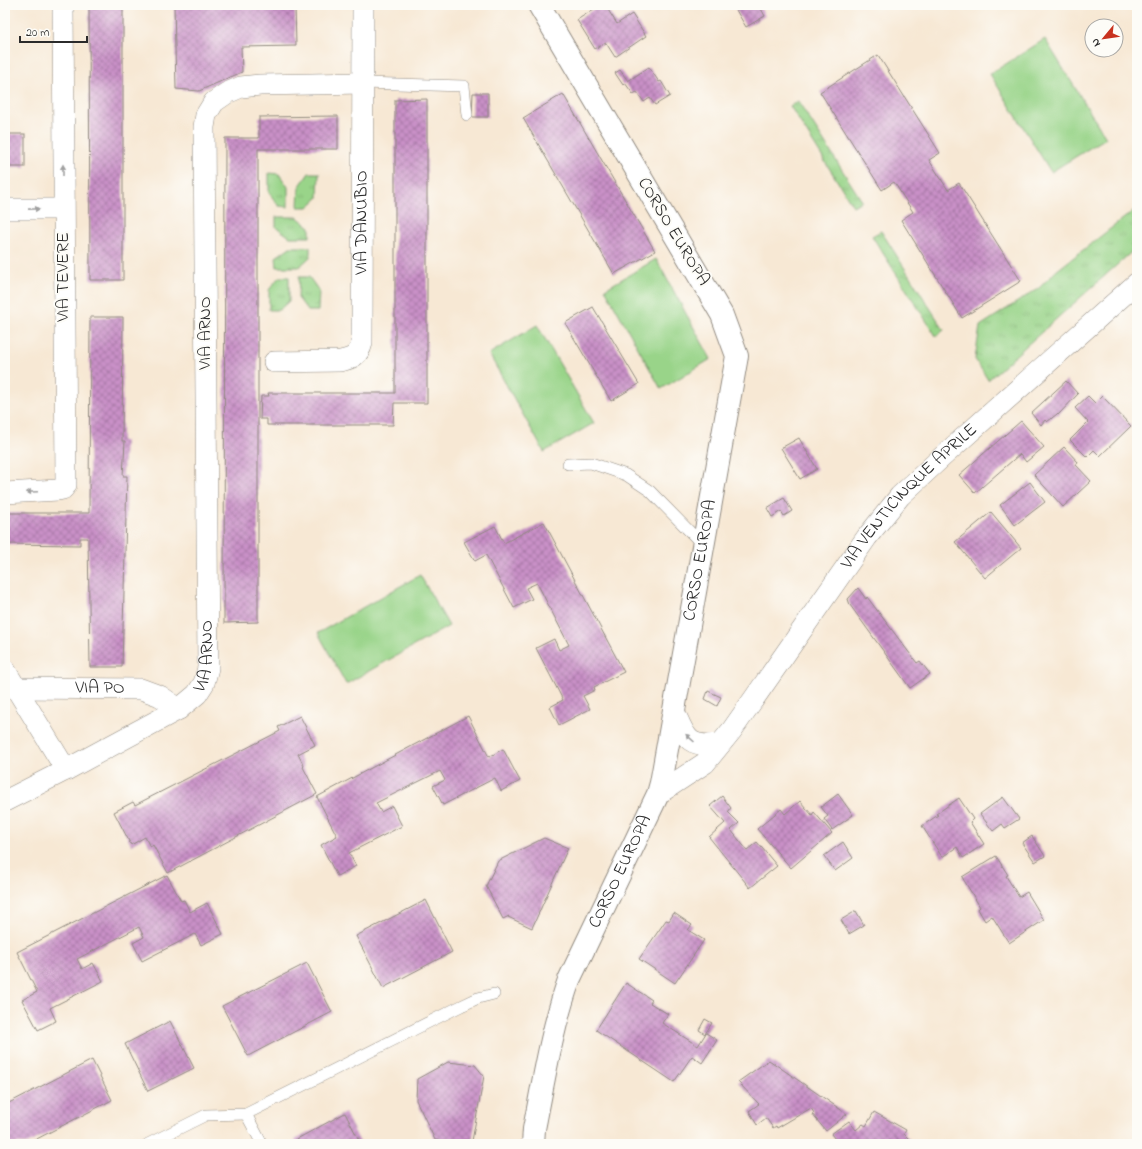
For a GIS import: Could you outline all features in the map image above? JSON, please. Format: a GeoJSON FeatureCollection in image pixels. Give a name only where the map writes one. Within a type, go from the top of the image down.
{"type":"FeatureCollection","features":[{"type":"Feature","properties":{"kind":"main road","name":"CORSO EUROPA"},"geometry":{"type":"LineString","coordinates":[[533,1144],[534,1129],[553,1033],[561,1002],[658,794],[661,784],[737,356],[722,315],[539,5]]}},
{"type":"Feature","properties":{"kind":"street","name":"VIA TEVERE"},"geometry":{"type":"LineString","coordinates":[[5,493],[58,490],[63,489],[66,485],[63,209],[63,5]]}},
{"type":"Feature","properties":{"kind":"street","name":"VIA DANUBIO"},"geometry":{"type":"LineString","coordinates":[[274,362],[340,361],[355,356],[360,350],[362,343],[363,5]]}},
{"type":"Feature","properties":{"kind":"street","name":"VIA ARNO"},"geometry":{"type":"LineString","coordinates":[[5,801],[66,770],[179,708],[197,694],[204,683],[208,668],[204,135],[206,114],[214,102],[227,93],[241,87],[260,85],[363,83]]}},
{"type":"Feature","properties":{"kind":"street"},"geometry":{"type":"LineString","coordinates":[[5,209],[63,209]]}},
{"type":"Feature","properties":{"kind":"street","name":"VIA VENTICINQUE APRILE"},"geometry":{"type":"LineString","coordinates":[[658,794],[705,763],[732,730],[859,547],[900,496],[1137,283]]}},
{"type":"Feature","properties":{"kind":"street"},"geometry":{"type":"LineString","coordinates":[[5,670],[66,770]]}},
{"type":"Feature","properties":{"kind":"street","name":"VIA PO"},"geometry":{"type":"LineString","coordinates":[[16,688],[141,689],[160,696],[179,708]]}},
{"type":"Feature","properties":{"kind":"street"},"geometry":{"type":"LineString","coordinates":[[674,711],[686,736],[691,742],[704,746],[720,744]]}},
{"type":"Feature","properties":{"kind":"street","name":"VIA VENTICINQUE APRILE"},"geometry":{"type":"LineString","coordinates":[[665,764],[678,763],[700,757],[720,744]]}},
{"type":"Feature","properties":{"kind":"street"},"geometry":{"type":"LineString","coordinates":[[665,764],[677,771],[691,773]]}},
{"type":"Feature","properties":{"kind":"lane"},"geometry":{"type":"LineString","coordinates":[[363,83],[464,86],[467,115]]}},
{"type":"Feature","properties":{"kind":"lane"},"geometry":{"type":"LineString","coordinates":[[568,464],[591,462],[626,476],[650,491],[703,545]]}},
{"type":"Feature","properties":{"kind":"lane"},"geometry":{"type":"LineString","coordinates":[[148,1144],[206,1115],[246,1114],[456,1008],[478,998],[494,994]]}},
{"type":"Feature","properties":{"kind":"lane"},"geometry":{"type":"LineString","coordinates":[[246,1114],[262,1144]]}},
{"type":"Feature","properties":{"kind":"green space"},"geometry":{"type":"Polygon","coordinates":[[[1045,39],[1106,138],[1051,172],[990,74],[1045,39]]]}},
{"type":"Feature","properties":{"kind":"green space"},"geometry":{"type":"Polygon","coordinates":[[[798,101],[862,201],[853,206],[790,106],[798,101]]]}},
{"type":"Feature","properties":{"kind":"green space"},"geometry":{"type":"Polygon","coordinates":[[[269,173],[279,174],[288,187],[288,207],[279,206],[269,193],[269,173]]]}},
{"type":"Feature","properties":{"kind":"green space"},"geometry":{"type":"Polygon","coordinates":[[[309,173],[319,173],[318,198],[308,207],[298,207],[299,187],[309,173]]]}},
{"type":"Feature","properties":{"kind":"green space"},"geometry":{"type":"Polygon","coordinates":[[[1137,208],[1137,247],[988,380],[975,359],[980,326],[1039,288],[1056,271],[1137,208]]]}},
{"type":"Feature","properties":{"kind":"green space"},"geometry":{"type":"Polygon","coordinates":[[[276,217],[297,217],[310,227],[310,237],[290,237],[276,227],[276,217]]]}},
{"type":"Feature","properties":{"kind":"green space"},"geometry":{"type":"Polygon","coordinates":[[[881,231],[944,330],[936,336],[872,236],[881,231]]]}},
{"type":"Feature","properties":{"kind":"green space"},"geometry":{"type":"Polygon","coordinates":[[[290,247],[310,247],[310,257],[299,267],[277,267],[276,257],[290,247]]]}},
{"type":"Feature","properties":{"kind":"green space"},"geometry":{"type":"Polygon","coordinates":[[[656,259],[711,359],[661,389],[605,289],[656,259]]]}},
{"type":"Feature","properties":{"kind":"green space"},"geometry":{"type":"Polygon","coordinates":[[[279,277],[289,277],[289,301],[279,310],[269,310],[269,290],[279,277]]]}},
{"type":"Feature","properties":{"kind":"green space"},"geometry":{"type":"Polygon","coordinates":[[[299,277],[309,277],[319,291],[318,311],[308,311],[298,298],[299,277]]]}},
{"type":"Feature","properties":{"kind":"green space"},"geometry":{"type":"Polygon","coordinates":[[[537,325],[594,423],[544,452],[489,354],[537,325]]]}},
{"type":"Feature","properties":{"kind":"green space"},"geometry":{"type":"Polygon","coordinates":[[[420,575],[449,626],[346,684],[318,633],[420,575]]]}},
{"type":"Feature","properties":{"kind":"building"},"geometry":{"type":"Polygon","coordinates":[[[89,5],[123,5],[123,280],[90,280],[89,5]]]}},
{"type":"Feature","properties":{"kind":"building"},"geometry":{"type":"Polygon","coordinates":[[[174,5],[295,5],[296,46],[241,47],[242,72],[199,91],[176,89],[174,5]]]}},
{"type":"Feature","properties":{"kind":"building"},"geometry":{"type":"Polygon","coordinates":[[[600,5],[605,5],[617,24],[632,14],[646,36],[615,57],[606,43],[595,49],[577,20],[600,5]]]}},
{"type":"Feature","properties":{"kind":"building"},"geometry":{"type":"Polygon","coordinates":[[[733,5],[759,5],[765,16],[746,27],[733,5]]]}},
{"type":"Feature","properties":{"kind":"building"},"geometry":{"type":"Polygon","coordinates":[[[878,55],[940,153],[929,160],[948,190],[959,183],[1021,281],[962,318],[901,220],[913,212],[894,182],[882,190],[820,92],[878,55]]]}},
{"type":"Feature","properties":{"kind":"building"},"geometry":{"type":"Polygon","coordinates":[[[649,67],[659,82],[661,81],[670,96],[655,105],[650,98],[644,102],[637,92],[633,94],[625,83],[623,85],[615,73],[620,70],[628,81],[649,67]]]}},
{"type":"Feature","properties":{"kind":"building"},"geometry":{"type":"Polygon","coordinates":[[[473,93],[488,93],[488,117],[472,117],[473,93]]]}},
{"type":"Feature","properties":{"kind":"building"},"geometry":{"type":"Polygon","coordinates":[[[563,94],[655,251],[614,274],[523,118],[563,94]]]}},
{"type":"Feature","properties":{"kind":"building"},"geometry":{"type":"Polygon","coordinates":[[[427,99],[427,403],[394,403],[393,425],[267,425],[267,419],[260,419],[261,396],[269,396],[268,393],[395,393],[395,100],[427,99]]]}},
{"type":"Feature","properties":{"kind":"building"},"geometry":{"type":"Polygon","coordinates":[[[338,116],[338,149],[258,149],[258,622],[224,623],[225,138],[259,138],[259,117],[338,116]]]}},
{"type":"Feature","properties":{"kind":"building"},"geometry":{"type":"Polygon","coordinates":[[[5,134],[25,134],[25,167],[5,167],[5,134]]]}},
{"type":"Feature","properties":{"kind":"building"},"geometry":{"type":"Polygon","coordinates":[[[593,307],[639,384],[611,401],[565,323],[593,307]]]}},
{"type":"Feature","properties":{"kind":"building"},"geometry":{"type":"Polygon","coordinates":[[[90,317],[123,317],[122,441],[125,441],[123,476],[127,476],[122,667],[90,667],[88,538],[80,538],[80,545],[5,544],[5,513],[89,513],[90,317]]]}},
{"type":"Feature","properties":{"kind":"building"},"geometry":{"type":"Polygon","coordinates":[[[1066,381],[1078,394],[1058,415],[1057,414],[1047,422],[1045,420],[1041,425],[1031,413],[1066,381]]]}},
{"type":"Feature","properties":{"kind":"building"},"geometry":{"type":"Polygon","coordinates":[[[1088,396],[1095,403],[1102,396],[1131,426],[1100,456],[1094,450],[1087,457],[1070,440],[1088,422],[1075,408],[1088,396]]]}},
{"type":"Feature","properties":{"kind":"building"},"geometry":{"type":"Polygon","coordinates":[[[1021,421],[1044,447],[1026,462],[1020,454],[975,493],[959,475],[1021,421]]]}},
{"type":"Feature","properties":{"kind":"building"},"geometry":{"type":"Polygon","coordinates":[[[799,438],[817,469],[800,479],[781,448],[799,438]]]}},
{"type":"Feature","properties":{"kind":"building"},"geometry":{"type":"Polygon","coordinates":[[[1064,447],[1078,462],[1076,465],[1091,481],[1063,507],[1034,475],[1064,447]]]}},
{"type":"Feature","properties":{"kind":"building"},"geometry":{"type":"Polygon","coordinates":[[[1030,482],[1045,502],[1015,525],[1000,505],[1030,482]]]}},
{"type":"Feature","properties":{"kind":"building"},"geometry":{"type":"Polygon","coordinates":[[[784,498],[792,511],[784,516],[781,511],[772,517],[767,508],[784,498]]]}},
{"type":"Feature","properties":{"kind":"building"},"geometry":{"type":"Polygon","coordinates":[[[991,512],[1021,548],[985,578],[955,542],[991,512]]]}},
{"type":"Feature","properties":{"kind":"building"},"geometry":{"type":"Polygon","coordinates":[[[544,522],[624,672],[594,687],[595,690],[583,696],[590,709],[559,725],[550,707],[563,700],[536,648],[554,639],[559,650],[569,645],[537,583],[526,588],[532,599],[514,608],[486,555],[475,561],[464,542],[495,526],[504,543],[544,522]]]}},
{"type":"Feature","properties":{"kind":"building"},"geometry":{"type":"Polygon","coordinates":[[[858,588],[866,599],[867,597],[917,663],[920,661],[930,674],[910,688],[850,605],[848,599],[858,588]]]}},
{"type":"Feature","properties":{"kind":"building"},"geometry":{"type":"Polygon","coordinates":[[[708,691],[721,697],[717,706],[705,699],[708,691]]]}},
{"type":"Feature","properties":{"kind":"building"},"geometry":{"type":"Polygon","coordinates":[[[300,716],[315,745],[298,754],[317,794],[168,873],[153,845],[150,847],[145,837],[131,845],[114,812],[133,802],[135,805],[280,731],[278,727],[300,716]]]}},
{"type":"Feature","properties":{"kind":"building"},"geometry":{"type":"Polygon","coordinates":[[[468,716],[489,757],[503,749],[520,781],[501,791],[495,778],[443,805],[433,786],[445,780],[440,771],[376,803],[381,812],[392,806],[402,826],[349,853],[356,866],[337,876],[321,845],[337,836],[317,797],[468,716]]]}},
{"type":"Feature","properties":{"kind":"building"},"geometry":{"type":"Polygon","coordinates":[[[838,794],[853,815],[832,830],[824,819],[828,816],[821,807],[838,794]]]}},
{"type":"Feature","properties":{"kind":"building"},"geometry":{"type":"Polygon","coordinates":[[[722,796],[731,808],[728,812],[739,823],[731,830],[747,850],[757,842],[777,866],[750,888],[709,837],[725,823],[710,806],[722,796]]]}},
{"type":"Feature","properties":{"kind":"building"},"geometry":{"type":"Polygon","coordinates":[[[1003,797],[1019,819],[1005,828],[1002,824],[993,831],[980,814],[1003,797]]]}},
{"type":"Feature","properties":{"kind":"building"},"geometry":{"type":"Polygon","coordinates":[[[959,798],[973,819],[970,822],[984,844],[963,858],[957,847],[942,857],[922,826],[959,798]]]}},
{"type":"Feature","properties":{"kind":"building"},"geometry":{"type":"Polygon","coordinates":[[[800,801],[812,815],[814,812],[832,833],[791,868],[757,829],[781,809],[785,814],[800,801]]]}},
{"type":"Feature","properties":{"kind":"building"},"geometry":{"type":"Polygon","coordinates":[[[1032,836],[1045,856],[1035,862],[1022,843],[1032,836]]]}},
{"type":"Feature","properties":{"kind":"building"},"geometry":{"type":"Polygon","coordinates":[[[544,838],[568,848],[532,928],[508,917],[509,916],[503,919],[486,886],[498,861],[544,838]]]}},
{"type":"Feature","properties":{"kind":"building"},"geometry":{"type":"Polygon","coordinates":[[[843,842],[853,858],[835,871],[824,856],[843,842]]]}},
{"type":"Feature","properties":{"kind":"building"},"geometry":{"type":"Polygon","coordinates":[[[996,856],[1019,897],[1027,892],[1044,920],[1009,943],[992,916],[985,921],[978,909],[980,907],[962,877],[996,856]]]}},
{"type":"Feature","properties":{"kind":"building"},"geometry":{"type":"Polygon","coordinates":[[[167,875],[181,901],[184,900],[190,912],[207,903],[223,934],[201,945],[195,934],[142,961],[133,943],[144,937],[139,927],[77,959],[82,969],[93,963],[103,981],[50,1008],[56,1021],[38,1030],[22,1000],[37,992],[17,952],[167,875]]]}},
{"type":"Feature","properties":{"kind":"building"},"geometry":{"type":"Polygon","coordinates":[[[426,900],[452,952],[383,988],[356,936],[426,900]]]}},
{"type":"Feature","properties":{"kind":"building"},"geometry":{"type":"Polygon","coordinates":[[[856,911],[864,925],[849,934],[841,920],[856,911]]]}},
{"type":"Feature","properties":{"kind":"building"},"geometry":{"type":"Polygon","coordinates":[[[674,913],[692,925],[688,930],[704,940],[675,983],[639,959],[666,920],[669,921],[674,913]]]}},
{"type":"Feature","properties":{"kind":"building"},"geometry":{"type":"Polygon","coordinates":[[[307,963],[332,1012],[248,1056],[222,1006],[307,963]]]}},
{"type":"Feature","properties":{"kind":"building"},"geometry":{"type":"Polygon","coordinates":[[[626,983],[652,1000],[650,1003],[668,1014],[662,1023],[698,1046],[706,1033],[717,1040],[702,1063],[692,1056],[674,1082],[596,1030],[626,983]]]}},
{"type":"Feature","properties":{"kind":"building"},"geometry":{"type":"Polygon","coordinates":[[[705,1019],[712,1023],[705,1034],[699,1030],[705,1019]]]}},
{"type":"Feature","properties":{"kind":"building"},"geometry":{"type":"Polygon","coordinates":[[[170,1021],[194,1068],[148,1091],[125,1044],[170,1021]]]}},
{"type":"Feature","properties":{"kind":"building"},"geometry":{"type":"Polygon","coordinates":[[[92,1060],[112,1100],[27,1144],[10,1144],[5,1134],[5,1105],[92,1060]]]}},
{"type":"Feature","properties":{"kind":"building"},"geometry":{"type":"Polygon","coordinates":[[[769,1060],[847,1114],[826,1131],[812,1114],[814,1113],[811,1108],[777,1128],[776,1126],[773,1128],[766,1118],[757,1125],[749,1111],[759,1104],[738,1082],[769,1060]]]}},
{"type":"Feature","properties":{"kind":"building"},"geometry":{"type":"Polygon","coordinates":[[[448,1062],[475,1065],[484,1076],[472,1141],[464,1140],[463,1144],[435,1140],[416,1100],[417,1079],[448,1062]]]}},
{"type":"Feature","properties":{"kind":"building"},"geometry":{"type":"Polygon","coordinates":[[[874,1112],[906,1130],[904,1134],[914,1144],[839,1144],[831,1134],[849,1121],[856,1130],[863,1124],[866,1126],[874,1112]]]}},
{"type":"Feature","properties":{"kind":"building"},"geometry":{"type":"Polygon","coordinates":[[[345,1113],[361,1144],[297,1144],[295,1140],[345,1113]]]}}]}
